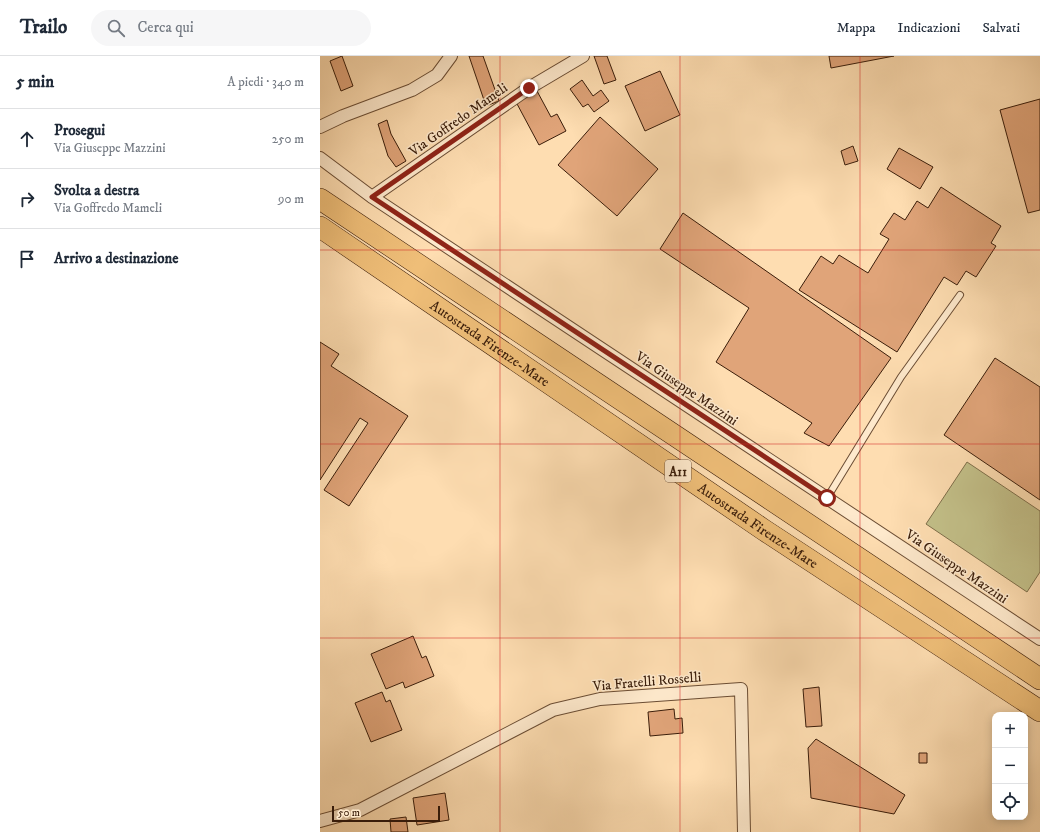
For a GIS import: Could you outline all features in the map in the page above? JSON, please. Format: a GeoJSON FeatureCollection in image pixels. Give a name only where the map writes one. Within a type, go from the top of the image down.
{"type":"FeatureCollection","features":[{"type":"Feature","properties":{"kind":"highway","name":"Autostrada Firenze-Mare"},"geometry":{"type":"LineString","coordinates":[[320,199],[1040,679]]}},
{"type":"Feature","properties":{"kind":"highway","name":"Autostrada Firenze-Mare"},"geometry":{"type":"LineString","coordinates":[[320,227],[764,530],[1040,711]]}},
{"type":"Feature","properties":{"kind":"street"},"geometry":{"type":"LineString","coordinates":[[320,127],[412,90],[438,75],[451,56]]}},
{"type":"Feature","properties":{"kind":"street","name":"Via Goffredo Mameli"},"geometry":{"type":"LineString","coordinates":[[372,197],[529,88],[583,56]]}},
{"type":"Feature","properties":{"kind":"street","name":"Via Giuseppe Mazzini"},"geometry":{"type":"LineString","coordinates":[[320,158],[372,197],[1040,639]]}},
{"type":"Feature","properties":{"kind":"street","name":"Via Fratelli Rosselli"},"geometry":{"type":"LineString","coordinates":[[320,821],[360,810],[553,710],[600,699],[741,689],[744,832]]}},
{"type":"Feature","properties":{"kind":"lane"},"geometry":{"type":"LineString","coordinates":[[827,498],[901,377],[960,295]]}},
{"type":"Feature","properties":{"kind":"shaded area"},"geometry":{"type":"Polygon","coordinates":[[[967,462],[1040,511],[1040,572],[1027,592],[926,524],[967,462]]]}},
{"type":"Feature","properties":{"kind":"building"},"geometry":{"type":"Polygon","coordinates":[[[342,56],[353,86],[341,91],[330,61],[342,56]]]}},
{"type":"Feature","properties":{"kind":"building"},"geometry":{"type":"Polygon","coordinates":[[[469,56],[483,56],[499,101],[486,106],[469,56]]]}},
{"type":"Feature","properties":{"kind":"building"},"geometry":{"type":"Polygon","coordinates":[[[594,56],[607,56],[616,80],[604,84],[594,56]]]}},
{"type":"Feature","properties":{"kind":"building"},"geometry":{"type":"Polygon","coordinates":[[[829,56],[894,56],[831,68],[829,56]]]}},
{"type":"Feature","properties":{"kind":"building"},"geometry":{"type":"Polygon","coordinates":[[[660,71],[680,115],[645,131],[625,86],[660,71]]]}},
{"type":"Feature","properties":{"kind":"building"},"geometry":{"type":"Polygon","coordinates":[[[582,80],[593,96],[601,90],[609,101],[594,112],[588,104],[583,107],[570,89],[582,80]]]}},
{"type":"Feature","properties":{"kind":"building"},"geometry":{"type":"Polygon","coordinates":[[[537,91],[551,117],[557,114],[566,131],[539,145],[516,102],[537,91]]]}},
{"type":"Feature","properties":{"kind":"building"},"geometry":{"type":"Polygon","coordinates":[[[1040,99],[1040,210],[1028,213],[1000,110],[1040,99]]]}},
{"type":"Feature","properties":{"kind":"building"},"geometry":{"type":"Polygon","coordinates":[[[600,117],[658,169],[617,216],[558,165],[600,117]]]}},
{"type":"Feature","properties":{"kind":"building"},"geometry":{"type":"Polygon","coordinates":[[[387,120],[391,134],[406,161],[396,167],[388,156],[378,124],[387,120]]]}},
{"type":"Feature","properties":{"kind":"building"},"geometry":{"type":"Polygon","coordinates":[[[853,146],[858,161],[845,165],[841,151],[853,146]]]}},
{"type":"Feature","properties":{"kind":"building"},"geometry":{"type":"Polygon","coordinates":[[[899,148],[933,167],[920,189],[887,169],[899,148]]]}},
{"type":"Feature","properties":{"kind":"building"},"geometry":{"type":"Polygon","coordinates":[[[941,187],[1001,226],[991,243],[996,246],[976,277],[966,271],[957,285],[944,277],[897,352],[799,290],[821,256],[833,264],[839,255],[868,273],[889,239],[880,234],[894,213],[905,220],[917,201],[928,208],[941,187]]]}},
{"type":"Feature","properties":{"kind":"building"},"geometry":{"type":"Polygon","coordinates":[[[683,213],[891,358],[829,446],[804,433],[812,423],[716,362],[749,308],[660,249],[683,213]]]}},
{"type":"Feature","properties":{"kind":"building"},"geometry":{"type":"Polygon","coordinates":[[[320,342],[339,354],[331,366],[408,416],[349,506],[324,490],[368,423],[360,418],[320,480],[320,342]]]}},
{"type":"Feature","properties":{"kind":"building"},"geometry":{"type":"Polygon","coordinates":[[[995,358],[1040,387],[1040,500],[944,435],[995,358]]]}},
{"type":"Feature","properties":{"kind":"building"},"geometry":{"type":"Polygon","coordinates":[[[413,636],[422,658],[426,656],[434,676],[405,688],[403,682],[386,689],[371,654],[413,636]]]}},
{"type":"Feature","properties":{"kind":"building"},"geometry":{"type":"Polygon","coordinates":[[[819,687],[822,726],[806,727],[803,689],[819,687]]]}},
{"type":"Feature","properties":{"kind":"building"},"geometry":{"type":"Polygon","coordinates":[[[382,692],[386,702],[390,700],[402,730],[371,742],[355,703],[382,692]]]}},
{"type":"Feature","properties":{"kind":"building"},"geometry":{"type":"Polygon","coordinates":[[[674,709],[675,719],[682,718],[683,733],[650,736],[648,712],[674,709]]]}},
{"type":"Feature","properties":{"kind":"building"},"geometry":{"type":"Polygon","coordinates":[[[816,739],[905,795],[894,814],[811,798],[808,748],[816,739]]]}},
{"type":"Feature","properties":{"kind":"building"},"geometry":{"type":"Polygon","coordinates":[[[919,753],[927,753],[927,763],[919,763],[919,753]]]}},
{"type":"Feature","properties":{"kind":"building"},"geometry":{"type":"Polygon","coordinates":[[[445,793],[449,820],[417,825],[413,798],[445,793]]]}},
{"type":"Feature","properties":{"kind":"building"},"geometry":{"type":"Polygon","coordinates":[[[406,817],[408,832],[391,832],[390,819],[406,817]]]}},
{"type":"Feature","properties":{"kind":"route"},"geometry":{"type":"LineString","coordinates":[[529,88],[372,197],[827,498]]}}]}
